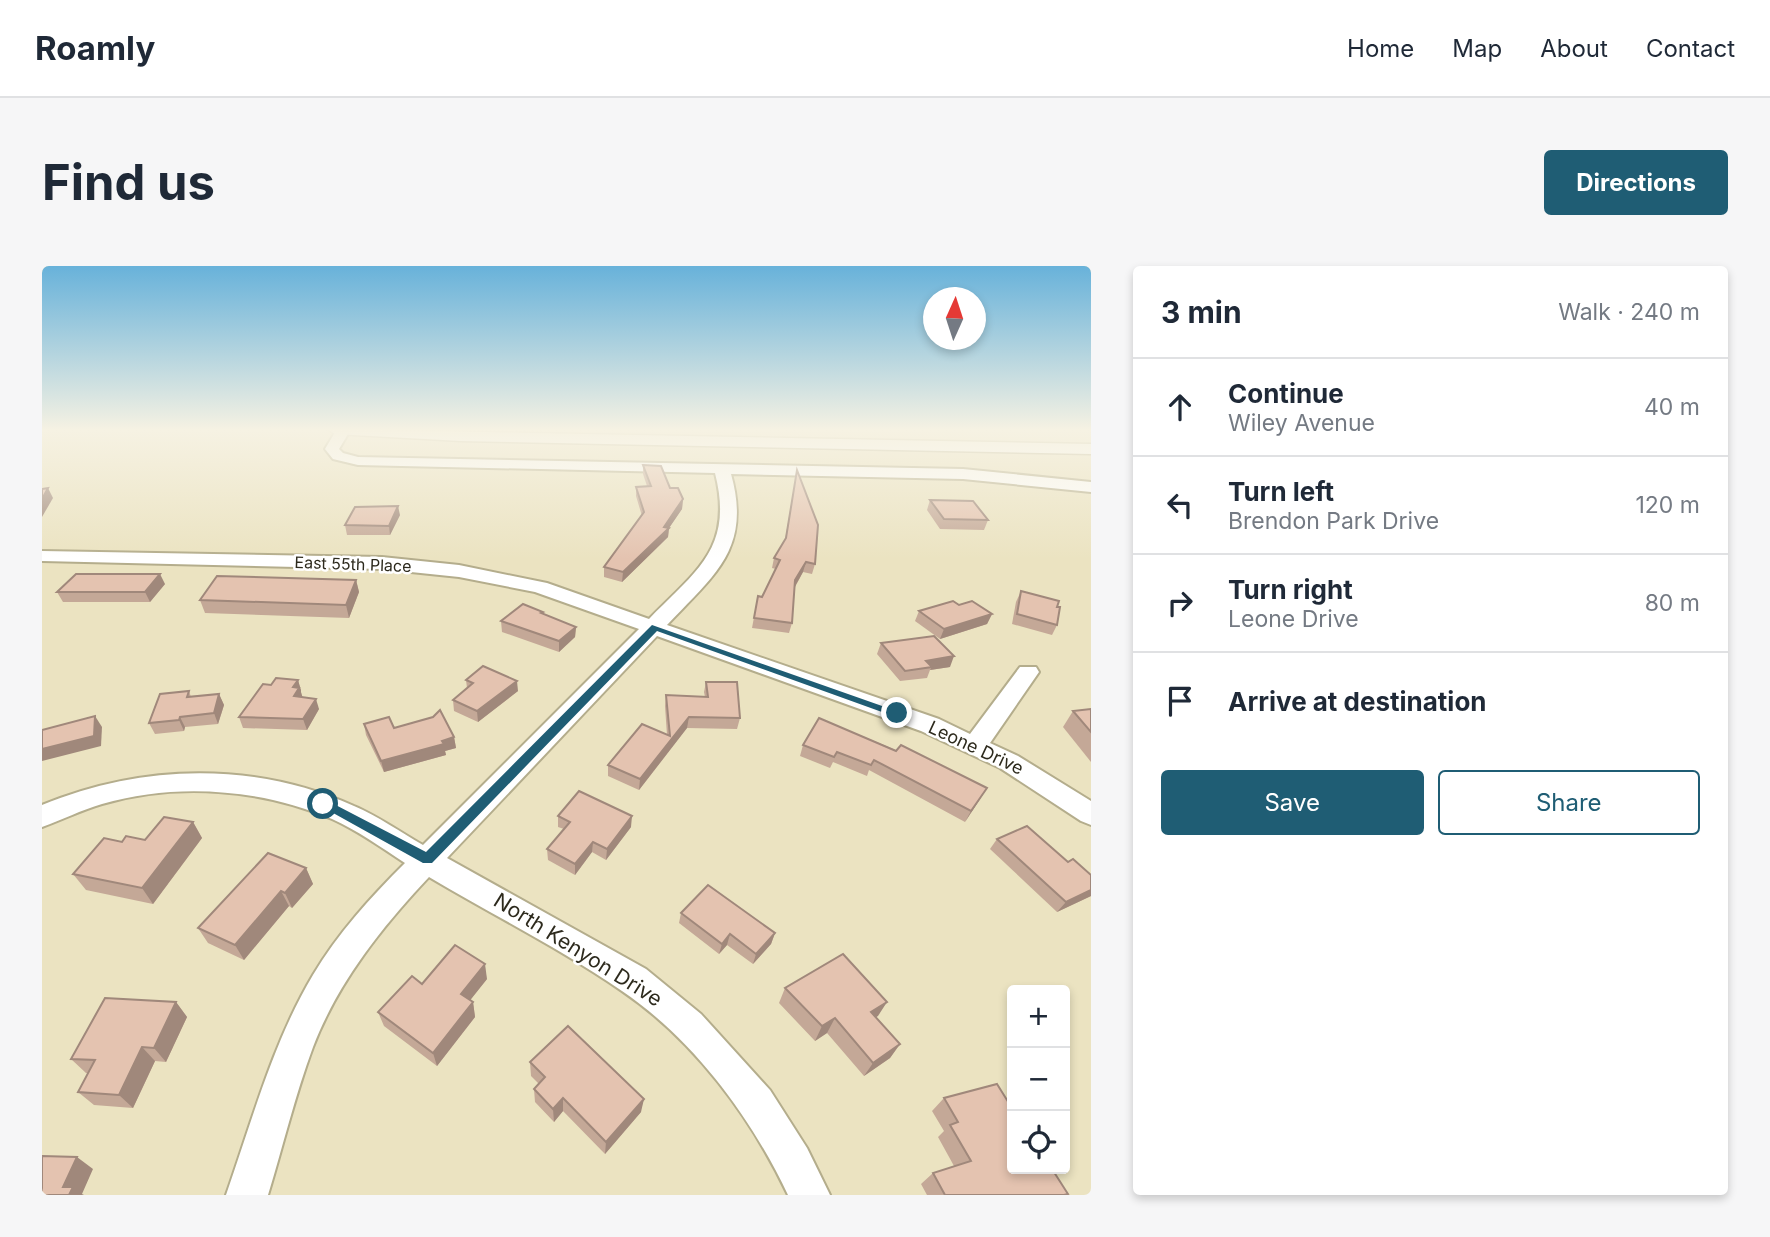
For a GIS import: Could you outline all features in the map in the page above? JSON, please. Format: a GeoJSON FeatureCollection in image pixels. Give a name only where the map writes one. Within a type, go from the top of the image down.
{"type":"FeatureCollection","features":[{"type":"Feature","properties":{"kind":"street"},"geometry":{"type":"LineString","coordinates":[[247,1195],[284,1077],[325,986],[372,919],[703,577],[726,541],[731,508],[723,472]]}},
{"type":"Feature","properties":{"kind":"street"},"geometry":{"type":"LineString","coordinates":[[869,472],[985,475],[1091,487]]}},
{"type":"Feature","properties":{"kind":"street","name":"East 55th Place"},"geometry":{"type":"LineString","coordinates":[[42,556],[428,567],[540,587],[655,627]]}},
{"type":"Feature","properties":{"kind":"street","name":"Leone Drive"},"geometry":{"type":"LineString","coordinates":[[655,627],[897,713],[975,745],[1028,773],[1091,814]]}},
{"type":"Feature","properties":{"kind":"street"},"geometry":{"type":"LineString","coordinates":[[975,745],[1027,673]]}},
{"type":"Feature","properties":{"kind":"street","name":"North Kenyon Drive"},"geometry":{"type":"LineString","coordinates":[[42,816],[74,803],[141,786],[214,781],[292,794],[323,804],[428,860],[634,980],[696,1029],[754,1096],[786,1147],[808,1195]]}},
{"type":"Feature","properties":{"kind":"building"},"geometry":{"type":"Polygon","coordinates":[[[646,472],[664,472],[670,488],[678,488],[683,499],[664,527],[669,528],[623,572],[604,567],[644,512],[636,487],[651,486],[646,472]]]}},
{"type":"Feature","properties":{"kind":"building"},"geometry":{"type":"Polygon","coordinates":[[[798,472],[818,525],[815,564],[806,562],[795,580],[792,623],[754,618],[758,596],[762,597],[780,560],[774,558],[786,538],[798,472]]]}},
{"type":"Feature","properties":{"kind":"building"},"geometry":{"type":"Polygon","coordinates":[[[930,500],[973,501],[988,520],[944,519],[930,500]]]}},
{"type":"Feature","properties":{"kind":"building"},"geometry":{"type":"Polygon","coordinates":[[[398,506],[389,526],[345,525],[355,507],[398,506]]]}},
{"type":"Feature","properties":{"kind":"building"},"geometry":{"type":"Polygon","coordinates":[[[76,574],[160,574],[145,592],[57,592],[76,574]]]}},
{"type":"Feature","properties":{"kind":"building"},"geometry":{"type":"Polygon","coordinates":[[[217,576],[356,580],[346,605],[200,600],[217,576]]]}},
{"type":"Feature","properties":{"kind":"building"},"geometry":{"type":"Polygon","coordinates":[[[1021,591],[1059,601],[1057,625],[1017,614],[1021,591]]]}},
{"type":"Feature","properties":{"kind":"building"},"geometry":{"type":"Polygon","coordinates":[[[953,601],[959,605],[972,601],[992,614],[944,629],[919,611],[953,601]]]}},
{"type":"Feature","properties":{"kind":"building"},"geometry":{"type":"Polygon","coordinates":[[[523,604],[576,627],[559,641],[501,621],[523,604]]]}},
{"type":"Feature","properties":{"kind":"building"},"geometry":{"type":"Polygon","coordinates":[[[934,636],[954,656],[926,661],[932,667],[905,671],[881,643],[934,636]]]}},
{"type":"Feature","properties":{"kind":"building"},"geometry":{"type":"Polygon","coordinates":[[[483,666],[517,681],[477,711],[453,700],[473,683],[466,680],[483,666]]]}},
{"type":"Feature","properties":{"kind":"building"},"geometry":{"type":"Polygon","coordinates":[[[276,678],[298,680],[293,687],[299,688],[294,696],[316,699],[303,719],[239,717],[263,684],[271,685],[276,678]]]}},
{"type":"Feature","properties":{"kind":"building"},"geometry":{"type":"Polygon","coordinates":[[[706,682],[737,682],[740,718],[689,717],[640,779],[608,765],[642,724],[670,736],[666,695],[708,697],[706,682]]]}},
{"type":"Feature","properties":{"kind":"building"},"geometry":{"type":"Polygon","coordinates":[[[189,691],[187,697],[219,694],[214,713],[149,723],[160,694],[189,691]]]}},
{"type":"Feature","properties":{"kind":"building"},"geometry":{"type":"Polygon","coordinates":[[[1091,709],[1091,732],[1073,711],[1091,709]]]}},
{"type":"Feature","properties":{"kind":"building"},"geometry":{"type":"Polygon","coordinates":[[[440,710],[454,737],[442,741],[444,744],[381,761],[364,724],[389,717],[394,728],[433,717],[440,710]]]}},
{"type":"Feature","properties":{"kind":"building"},"geometry":{"type":"Polygon","coordinates":[[[95,716],[94,736],[42,749],[42,730],[95,716]]]}},
{"type":"Feature","properties":{"kind":"building"},"geometry":{"type":"Polygon","coordinates":[[[819,718],[896,751],[901,745],[987,788],[971,811],[874,760],[871,765],[837,752],[834,757],[803,745],[819,718]]]}},
{"type":"Feature","properties":{"kind":"building"},"geometry":{"type":"Polygon","coordinates":[[[579,791],[632,816],[607,849],[593,842],[575,864],[547,849],[570,822],[558,816],[579,791]]]}},
{"type":"Feature","properties":{"kind":"building"},"geometry":{"type":"Polygon","coordinates":[[[164,817],[193,822],[142,888],[73,874],[104,838],[122,842],[126,836],[145,840],[164,817]]]}},
{"type":"Feature","properties":{"kind":"building"},"geometry":{"type":"Polygon","coordinates":[[[1027,826],[1068,862],[1073,859],[1091,875],[1091,890],[1066,902],[997,839],[1027,826]]]}},
{"type":"Feature","properties":{"kind":"building"},"geometry":{"type":"Polygon","coordinates":[[[268,853],[306,868],[285,893],[281,891],[235,945],[198,928],[268,853]]]}},
{"type":"Feature","properties":{"kind":"building"},"geometry":{"type":"Polygon","coordinates":[[[708,885],[775,933],[756,954],[730,934],[722,944],[681,913],[708,885]]]}},
{"type":"Feature","properties":{"kind":"building"},"geometry":{"type":"Polygon","coordinates":[[[455,945],[485,964],[461,994],[473,1002],[433,1053],[378,1012],[412,976],[422,984],[455,945]]]}},
{"type":"Feature","properties":{"kind":"building"},"geometry":{"type":"Polygon","coordinates":[[[843,954],[887,1002],[871,1012],[900,1044],[873,1063],[835,1018],[822,1026],[785,988],[843,954]]]}},
{"type":"Feature","properties":{"kind":"building"},"geometry":{"type":"Polygon","coordinates":[[[105,998],[176,1002],[154,1048],[142,1047],[119,1095],[78,1092],[95,1060],[71,1059],[105,998]]]}},
{"type":"Feature","properties":{"kind":"building"},"geometry":{"type":"Polygon","coordinates":[[[568,1026],[644,1099],[606,1142],[563,1098],[553,1109],[534,1089],[545,1077],[530,1062],[568,1026]]]}},
{"type":"Feature","properties":{"kind":"building"},"geometry":{"type":"Polygon","coordinates":[[[997,1084],[1007,1100],[1007,1174],[1055,1174],[1068,1194],[945,1195],[933,1173],[971,1161],[950,1125],[958,1122],[944,1098],[997,1084]]]}},
{"type":"Feature","properties":{"kind":"building"},"geometry":{"type":"Polygon","coordinates":[[[42,1156],[77,1157],[63,1187],[73,1187],[69,1195],[42,1195],[42,1156]]]}},
{"type":"Feature","properties":{"kind":"route"},"geometry":{"type":"LineString","coordinates":[[323,804],[428,860],[655,627],[897,713]]}}]}
